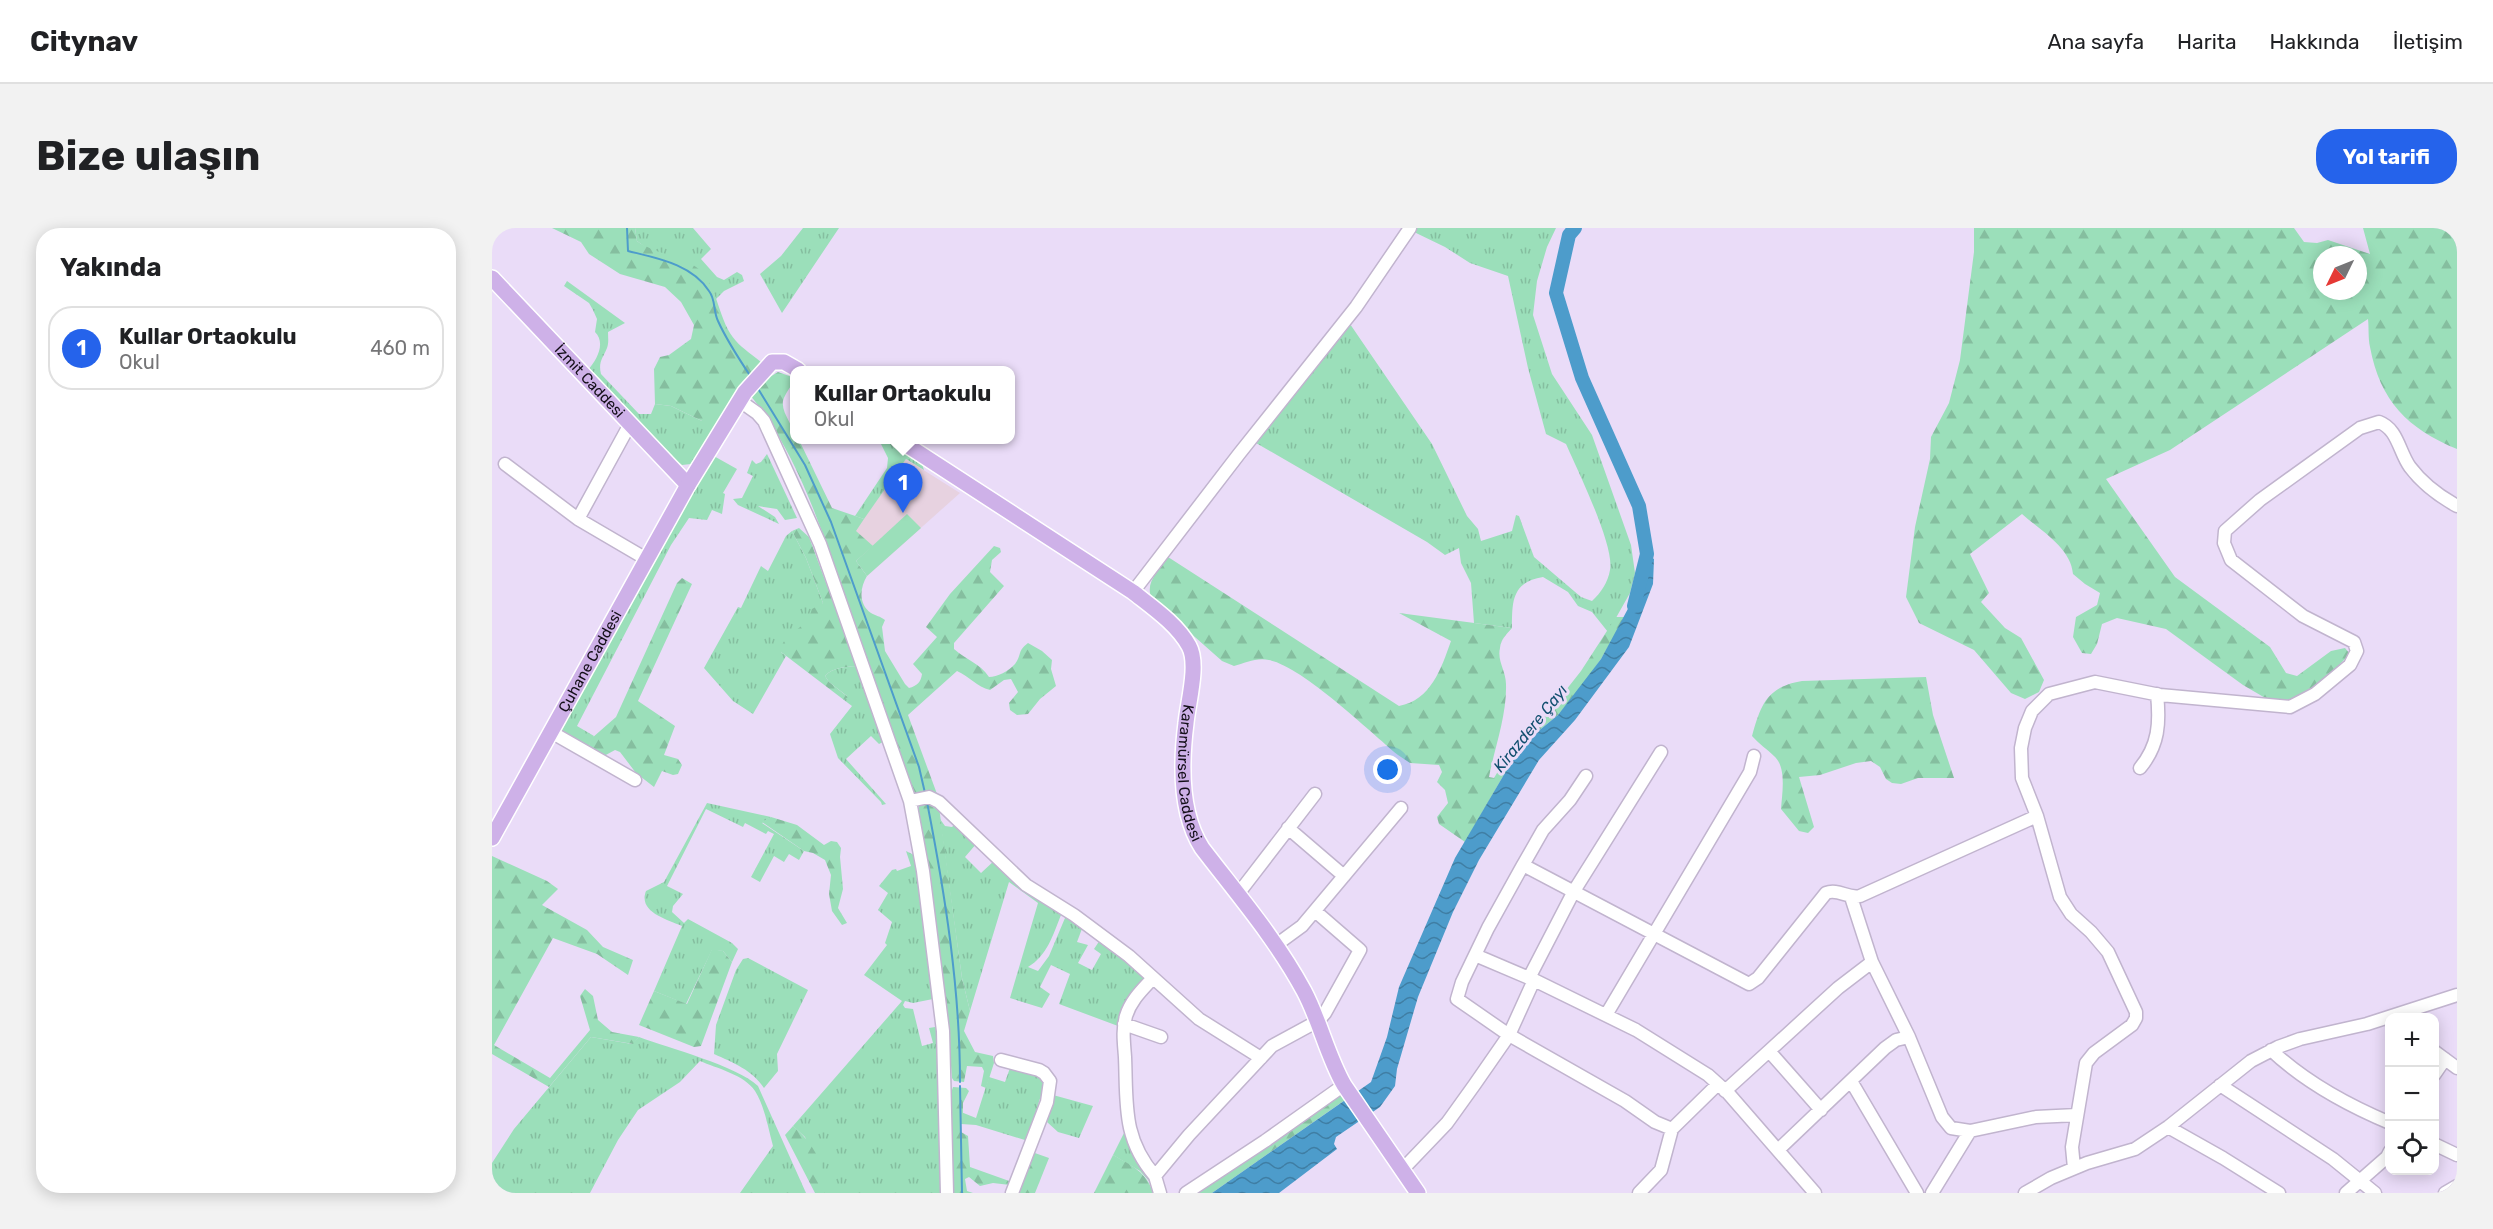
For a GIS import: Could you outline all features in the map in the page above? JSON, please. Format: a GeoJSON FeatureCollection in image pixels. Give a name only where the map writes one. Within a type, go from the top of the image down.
{"type":"FeatureCollection","features":[{"type":"Feature","properties":{"kind":"main road","name":"İzmit Caddesi"},"geometry":{"type":"LineString","coordinates":[[492,278],[688,485]]}},
{"type":"Feature","properties":{"kind":"main road"},"geometry":{"type":"LineString","coordinates":[[742,397],[766,365],[777,361],[790,367]]}},
{"type":"Feature","properties":{"kind":"main road","name":"Çuhane Caddesi"},"geometry":{"type":"LineString","coordinates":[[492,838],[688,485],[742,397]]}},
{"type":"Feature","properties":{"kind":"main road","name":"Karamürsel Caddesi"},"geometry":{"type":"LineString","coordinates":[[905,444],[1133,592],[1182,636],[1193,655],[1184,742],[1187,804],[1197,841],[1276,945],[1304,990],[1334,1066],[1344,1085],[1418,1193]]}},
{"type":"Feature","properties":{"kind":"street"},"geometry":{"type":"LineString","coordinates":[[1133,592],[1356,307],[1410,228]]}},
{"type":"Feature","properties":{"kind":"street"},"geometry":{"type":"LineString","coordinates":[[742,397],[764,421],[820,544],[919,799],[923,871],[943,1031],[947,1193]]}},
{"type":"Feature","properties":{"kind":"street"},"geometry":{"type":"LineString","coordinates":[[2074,1168],[2072,1147],[2086,1062],[2094,1053],[2132,1025],[2136,1012],[2108,952],[2063,904],[2037,816],[2025,789],[2020,757],[2025,728],[2037,705],[2055,692],[2095,682],[2157,694],[2290,707],[2315,694],[2354,660],[2357,651],[2354,642],[2303,616],[2231,560],[2223,537],[2225,531],[2260,500],[2360,428],[2379,422],[2390,428],[2403,456],[2413,470],[2436,492],[2457,506]]}},
{"type":"Feature","properties":{"kind":"street"},"geometry":{"type":"LineString","coordinates":[[578,519],[630,424]]}},
{"type":"Feature","properties":{"kind":"street"},"geometry":{"type":"LineString","coordinates":[[506,464],[578,519],[648,560]]}},
{"type":"Feature","properties":{"kind":"street"},"geometry":{"type":"LineString","coordinates":[[2140,768],[2149,756],[2158,734],[2157,694]]}},
{"type":"Feature","properties":{"kind":"street"},"geometry":{"type":"LineString","coordinates":[[551,732],[635,780]]}},
{"type":"Feature","properties":{"kind":"street"},"geometry":{"type":"LineString","coordinates":[[1402,1170],[1447,1123],[1509,1035],[1532,979],[1574,891],[1661,752]]}},
{"type":"Feature","properties":{"kind":"street"},"geometry":{"type":"LineString","coordinates":[[1606,1015],[1750,772],[1754,756]]}},
{"type":"Feature","properties":{"kind":"street"},"geometry":{"type":"LineString","coordinates":[[1586,776],[1570,800],[1537,838],[1475,955],[1462,982],[1457,999],[1509,1035],[1625,1101],[1655,1122],[1671,1129]]}},
{"type":"Feature","properties":{"kind":"street"},"geometry":{"type":"LineString","coordinates":[[1238,894],[1315,794]]}},
{"type":"Feature","properties":{"kind":"street"},"geometry":{"type":"LineString","coordinates":[[919,799],[945,807],[1026,885],[1074,915],[1129,956],[1199,1019],[1261,1058]]}},
{"type":"Feature","properties":{"kind":"street"},"geometry":{"type":"LineString","coordinates":[[1276,945],[1302,926],[1401,808]]}},
{"type":"Feature","properties":{"kind":"street"},"geometry":{"type":"LineString","coordinates":[[1523,866],[1746,983],[1752,983],[1826,894],[1835,891],[1851,897],[1860,896],[2037,816]]}},
{"type":"Feature","properties":{"kind":"street"},"geometry":{"type":"LineString","coordinates":[[1288,828],[1344,876]]}},
{"type":"Feature","properties":{"kind":"street"},"geometry":{"type":"LineString","coordinates":[[1851,897],[1872,962],[1909,1037],[1942,1117],[1951,1128],[1970,1131],[2036,1117],[2077,1115]]}},
{"type":"Feature","properties":{"kind":"street"},"geometry":{"type":"LineString","coordinates":[[1155,1176],[1189,1135],[1276,1043],[1318,1021],[1329,1006],[1360,950],[1315,911]]}},
{"type":"Feature","properties":{"kind":"street"},"geometry":{"type":"LineString","coordinates":[[1475,955],[1532,979],[1659,1043],[1722,1087],[1815,1193]]}},
{"type":"Feature","properties":{"kind":"street"},"geometry":{"type":"LineString","coordinates":[[1639,1193],[1661,1170],[1671,1129],[1769,1051],[1830,995],[1872,962]]}},
{"type":"Feature","properties":{"kind":"street"},"geometry":{"type":"LineString","coordinates":[[1153,978],[1132,1002],[1124,1024],[1128,1124],[1143,1161],[1155,1176],[1160,1193]]}},
{"type":"Feature","properties":{"kind":"street"},"geometry":{"type":"LineString","coordinates":[[2403,1013],[2457,995]]}},
{"type":"Feature","properties":{"kind":"street"},"geometry":{"type":"LineString","coordinates":[[2025,1193],[2074,1168],[2135,1149],[2168,1127],[2251,1061],[2271,1050],[2300,1039],[2385,1018]]}},
{"type":"Feature","properties":{"kind":"street"},"geometry":{"type":"LineString","coordinates":[[1124,1024],[1161,1037]]}},
{"type":"Feature","properties":{"kind":"street"},"geometry":{"type":"LineString","coordinates":[[1778,1150],[1892,1042],[1909,1037]]}},
{"type":"Feature","properties":{"kind":"street"},"geometry":{"type":"LineString","coordinates":[[2271,1050],[2286,1064],[2322,1089],[2385,1121]]}},
{"type":"Feature","properties":{"kind":"street"},"geometry":{"type":"LineString","coordinates":[[1769,1051],[1821,1110]]}},
{"type":"Feature","properties":{"kind":"street"},"geometry":{"type":"LineString","coordinates":[[2440,1055],[2457,1068]]}},
{"type":"Feature","properties":{"kind":"street"},"geometry":{"type":"LineString","coordinates":[[1001,1060],[1039,1070],[1050,1081],[1047,1102],[1012,1193]]}},
{"type":"Feature","properties":{"kind":"street"},"geometry":{"type":"LineString","coordinates":[[1851,1081],[1917,1193]]}},
{"type":"Feature","properties":{"kind":"street"},"geometry":{"type":"LineString","coordinates":[[1186,1193],[1344,1085]]}},
{"type":"Feature","properties":{"kind":"street"},"geometry":{"type":"LineString","coordinates":[[2220,1085],[2333,1159],[2375,1193]]}},
{"type":"Feature","properties":{"kind":"street"},"geometry":{"type":"LineString","coordinates":[[2168,1127],[2279,1193]]}},
{"type":"Feature","properties":{"kind":"street"},"geometry":{"type":"LineString","coordinates":[[1932,1193],[1970,1131]]}},
{"type":"Feature","properties":{"kind":"street"},"geometry":{"type":"LineString","coordinates":[[2439,1146],[2457,1155]]}},
{"type":"Feature","properties":{"kind":"street"},"geometry":{"type":"LineString","coordinates":[[2346,1193],[2385,1159]]}},
{"type":"Feature","properties":{"kind":"street"},"geometry":{"type":"LineString","coordinates":[[2445,1193],[2457,1186]]}},
{"type":"Feature","properties":{"kind":"shaded area"},"geometry":{"type":"Polygon","coordinates":[[[906,459],[960,493],[867,576],[855,531],[906,459]]]}},
{"type":"Feature","properties":{"kind":"green space"},"geometry":{"type":"Polygon","coordinates":[[[552,228],[635,228],[637,241],[687,262],[700,270],[711,286],[730,333],[739,344],[761,362],[723,416],[710,422],[702,421],[671,406],[655,404],[654,369],[660,357],[669,355],[691,339],[694,325],[681,302],[665,287],[620,274],[589,254],[581,242],[552,228]]]}},
{"type":"Feature","properties":{"kind":"green space"},"geometry":{"type":"Polygon","coordinates":[[[635,228],[693,228],[711,249],[701,259],[717,277],[724,280],[737,272],[742,275],[744,281],[724,291],[716,299],[701,273],[682,261],[660,254],[637,241],[635,228]]]}},
{"type":"Feature","properties":{"kind":"green space"},"geometry":{"type":"Polygon","coordinates":[[[803,228],[839,228],[782,313],[760,274],[781,256],[803,228]]]}},
{"type":"Feature","properties":{"kind":"green space"},"geometry":{"type":"Polygon","coordinates":[[[1417,228],[1556,228],[1547,247],[1537,281],[1533,315],[1552,374],[1592,435],[1631,545],[1635,573],[1630,593],[1608,632],[1592,612],[1578,606],[1568,592],[1543,577],[1525,583],[1516,594],[1512,609],[1512,628],[1474,623],[1471,583],[1461,563],[1459,548],[1445,555],[1427,542],[1256,443],[1350,324],[1432,444],[1467,516],[1478,529],[1481,541],[1512,531],[1516,515],[1519,516],[1534,557],[1581,597],[1592,601],[1601,591],[1610,570],[1607,544],[1594,507],[1566,444],[1546,434],[1528,368],[1508,276],[1470,263],[1445,247],[1414,232],[1417,228]]]}},
{"type":"Feature","properties":{"kind":"green space"},"geometry":{"type":"Polygon","coordinates":[[[1974,228],[2294,228],[2304,242],[2317,243],[2328,240],[2346,246],[2313,246],[2313,300],[2367,300],[2367,253],[2370,254],[2363,228],[2457,228],[2457,449],[2424,432],[2399,411],[2389,398],[2381,383],[2369,344],[2368,319],[2170,450],[2106,479],[2175,577],[2270,647],[2286,673],[2297,676],[2331,651],[2345,648],[2350,654],[2317,687],[2301,697],[2286,700],[2267,699],[2243,685],[2166,629],[2117,618],[2102,624],[2097,644],[2091,654],[2082,653],[2073,637],[2076,617],[2097,605],[2100,593],[2073,574],[2067,556],[2061,548],[2022,514],[1970,554],[1989,593],[1981,602],[2005,628],[2021,638],[2044,680],[2039,692],[2025,699],[2011,693],[1974,650],[1919,623],[1906,597],[1915,527],[1930,459],[1931,437],[1949,403],[1960,360],[1974,252],[1974,228]]]}},
{"type":"Feature","properties":{"kind":"green space"},"geometry":{"type":"Polygon","coordinates":[[[567,281],[625,323],[608,332],[608,346],[601,360],[600,370],[601,374],[639,414],[651,414],[655,404],[671,406],[702,421],[723,416],[691,464],[682,465],[677,461],[588,370],[600,346],[595,332],[597,319],[589,303],[564,286],[567,281]]]}},
{"type":"Feature","properties":{"kind":"green space"},"geometry":{"type":"Polygon","coordinates":[[[778,372],[790,376],[790,387],[784,398],[783,406],[790,424],[790,444],[801,444],[832,508],[864,519],[856,531],[873,546],[856,561],[867,576],[863,585],[862,600],[871,613],[885,620],[882,627],[885,651],[909,688],[920,681],[922,674],[913,664],[937,637],[926,627],[950,594],[994,546],[1000,548],[1001,552],[992,560],[990,572],[1004,586],[954,643],[954,649],[981,668],[989,677],[999,675],[1012,667],[1022,648],[1028,643],[1052,660],[1051,669],[1056,686],[1040,699],[1028,714],[1017,715],[1010,710],[1009,703],[1018,692],[1011,679],[1004,680],[990,690],[957,671],[908,715],[937,794],[914,796],[809,498],[783,444],[750,395],[760,383],[778,372]]]}},
{"type":"Feature","properties":{"kind":"green space"},"geometry":{"type":"Polygon","coordinates":[[[881,444],[891,444],[922,464],[924,470],[906,459],[864,519],[855,516],[887,468],[888,458],[881,444]]]}},
{"type":"Feature","properties":{"kind":"green space"},"geometry":{"type":"Polygon","coordinates":[[[767,454],[797,518],[785,520],[777,509],[758,506],[775,517],[779,524],[738,505],[733,499],[742,498],[753,476],[747,473],[752,460],[756,464],[761,462],[767,454]]]}},
{"type":"Feature","properties":{"kind":"green space"},"geometry":{"type":"Polygon","coordinates":[[[712,455],[737,469],[723,493],[725,494],[722,514],[712,510],[707,520],[689,518],[671,545],[577,726],[594,736],[588,747],[559,731],[712,455]]]}},
{"type":"Feature","properties":{"kind":"green space"},"geometry":{"type":"Polygon","coordinates":[[[907,514],[921,528],[867,576],[856,561],[907,514]]]}},
{"type":"Feature","properties":{"kind":"green space"},"geometry":{"type":"Polygon","coordinates":[[[799,528],[809,537],[857,666],[836,669],[825,676],[848,697],[844,700],[781,652],[785,640],[805,623],[812,609],[823,603],[806,558],[792,531],[799,528]]]}},
{"type":"Feature","properties":{"kind":"green space"},"geometry":{"type":"Polygon","coordinates":[[[792,531],[806,558],[823,603],[781,652],[786,656],[753,714],[733,701],[704,668],[738,607],[741,608],[761,566],[768,571],[786,536],[792,531]]]}},
{"type":"Feature","properties":{"kind":"green space"},"geometry":{"type":"Polygon","coordinates":[[[1168,557],[1399,706],[1410,703],[1427,690],[1439,672],[1451,641],[1399,613],[1512,628],[1503,640],[1499,653],[1506,679],[1506,696],[1489,777],[1494,778],[1507,756],[1528,729],[1555,704],[1581,671],[1616,617],[1625,617],[1601,659],[1579,690],[1558,715],[1536,733],[1512,761],[1465,842],[1439,824],[1437,817],[1448,803],[1445,790],[1437,782],[1442,772],[1439,765],[1410,763],[1317,687],[1283,665],[1265,659],[1234,666],[1222,661],[1152,599],[1151,582],[1168,557]]]}},
{"type":"Feature","properties":{"kind":"green space"},"geometry":{"type":"Polygon","coordinates":[[[682,578],[692,584],[638,701],[675,726],[664,755],[678,759],[682,765],[678,774],[673,775],[662,771],[654,787],[636,773],[620,752],[615,750],[604,756],[588,747],[592,738],[616,717],[677,583],[682,578]]]}},
{"type":"Feature","properties":{"kind":"green space"},"geometry":{"type":"Polygon","coordinates":[[[857,666],[883,742],[879,744],[871,736],[846,759],[886,804],[882,805],[838,758],[830,734],[852,706],[844,700],[847,696],[825,676],[836,669],[857,666]]]}},
{"type":"Feature","properties":{"kind":"green space"},"geometry":{"type":"Polygon","coordinates":[[[1926,677],[1933,715],[1954,778],[1918,778],[1901,784],[1892,783],[1886,779],[1880,767],[1871,761],[1856,763],[1820,775],[1799,777],[1814,827],[1808,833],[1799,831],[1781,809],[1783,781],[1781,767],[1771,753],[1752,736],[1767,699],[1781,688],[1802,681],[1926,677]]]}},
{"type":"Feature","properties":{"kind":"green space"},"geometry":{"type":"Polygon","coordinates":[[[927,801],[939,807],[962,978],[970,1011],[964,1031],[975,1052],[993,1056],[994,1063],[986,1088],[981,1086],[984,1071],[982,1067],[967,1066],[964,1082],[954,1081],[952,1078],[937,930],[919,823],[919,804],[927,801]]]}},
{"type":"Feature","properties":{"kind":"green space"},"geometry":{"type":"Polygon","coordinates":[[[707,803],[771,817],[762,823],[804,851],[799,860],[789,854],[784,862],[774,856],[760,882],[751,877],[774,834],[768,831],[766,834],[745,823],[743,827],[706,809],[667,886],[683,894],[673,906],[672,912],[684,923],[688,919],[732,943],[738,949],[732,962],[723,951],[712,950],[686,1004],[654,991],[682,926],[655,914],[646,904],[645,898],[646,891],[664,882],[707,803]]]}},
{"type":"Feature","properties":{"kind":"green space"},"geometry":{"type":"Polygon","coordinates":[[[771,817],[797,825],[824,845],[831,841],[837,842],[841,848],[843,889],[838,908],[847,923],[842,925],[832,911],[829,894],[831,875],[825,860],[804,851],[762,822],[771,817]]]}},
{"type":"Feature","properties":{"kind":"green space"},"geometry":{"type":"Polygon","coordinates":[[[940,819],[945,826],[952,827],[955,824],[977,843],[965,857],[981,873],[995,860],[1057,908],[1061,915],[1049,944],[1040,957],[1028,967],[1038,971],[1049,956],[1065,918],[1070,916],[1083,926],[1077,942],[1088,945],[1078,963],[1092,970],[1101,954],[1094,949],[1100,940],[1146,976],[1125,1004],[1118,1026],[1059,1004],[1070,974],[1051,965],[1040,987],[1050,994],[1042,1008],[1010,998],[1038,903],[1009,882],[970,1011],[962,978],[940,819]]]}},
{"type":"Feature","properties":{"kind":"green space"},"geometry":{"type":"Polygon","coordinates":[[[906,851],[914,855],[933,999],[913,1003],[905,1001],[903,1005],[905,1008],[913,1009],[922,1046],[933,1043],[929,1028],[937,1029],[941,1193],[824,1193],[805,1137],[793,1126],[902,1001],[864,975],[887,945],[885,943],[892,922],[878,910],[888,893],[879,886],[892,870],[897,871],[911,866],[906,851]]]}},
{"type":"Feature","properties":{"kind":"green space"},"geometry":{"type":"Polygon","coordinates":[[[492,856],[547,881],[558,889],[542,905],[587,930],[603,947],[633,960],[628,975],[597,954],[553,938],[494,1045],[550,1078],[590,1030],[580,996],[585,989],[593,996],[598,1020],[612,1032],[639,1037],[633,1044],[591,1037],[549,1087],[492,1054],[492,856]]]}},
{"type":"Feature","properties":{"kind":"green space"},"geometry":{"type":"Polygon","coordinates":[[[712,949],[723,951],[732,962],[701,1046],[694,1047],[639,1025],[654,991],[687,1004],[712,949]]]}},
{"type":"Feature","properties":{"kind":"green space"},"geometry":{"type":"Polygon","coordinates":[[[748,958],[808,990],[777,1054],[778,1071],[764,1088],[748,1072],[714,1054],[716,1025],[736,970],[743,959],[748,958]]]}},
{"type":"Feature","properties":{"kind":"green space"},"geometry":{"type":"Polygon","coordinates":[[[591,1037],[632,1044],[639,1037],[735,1071],[758,1086],[806,1193],[740,1193],[773,1146],[764,1111],[750,1085],[730,1073],[700,1061],[680,1082],[638,1110],[618,1140],[590,1193],[492,1193],[492,1163],[514,1129],[591,1037]]]}},
{"type":"Feature","properties":{"kind":"green space"},"geometry":{"type":"Polygon","coordinates":[[[1010,1068],[1041,1076],[1046,1082],[1028,1141],[976,1125],[961,1124],[961,1112],[976,1118],[989,1077],[1005,1082],[1010,1068]]]}},
{"type":"Feature","properties":{"kind":"green space"},"geometry":{"type":"Polygon","coordinates":[[[953,1087],[966,1088],[969,1091],[963,1103],[963,1113],[961,1113],[961,1132],[968,1136],[970,1167],[1012,1182],[1010,1185],[993,1183],[980,1186],[969,1177],[965,1179],[967,1191],[973,1193],[952,1193],[951,1093],[953,1087]]]}},
{"type":"Feature","properties":{"kind":"green space"},"geometry":{"type":"Polygon","coordinates":[[[1339,1093],[1345,1100],[1212,1193],[1193,1193],[1339,1093]]]}},
{"type":"Feature","properties":{"kind":"green space"},"geometry":{"type":"Polygon","coordinates":[[[1053,1095],[1093,1106],[1079,1138],[1058,1132],[1047,1122],[1053,1095]]]}},
{"type":"Feature","properties":{"kind":"green space"},"geometry":{"type":"Polygon","coordinates":[[[793,1126],[817,1156],[824,1174],[824,1193],[815,1193],[785,1135],[793,1126]]]}},
{"type":"Feature","properties":{"kind":"green space"},"geometry":{"type":"Polygon","coordinates":[[[1124,1133],[1150,1182],[1140,1171],[1113,1155],[1124,1133]]]}},
{"type":"Feature","properties":{"kind":"green space"},"geometry":{"type":"Polygon","coordinates":[[[1032,1152],[1049,1158],[1035,1193],[1016,1193],[1032,1152]]]}},
{"type":"Feature","properties":{"kind":"green space"},"geometry":{"type":"Polygon","coordinates":[[[1113,1155],[1142,1174],[1153,1193],[1094,1193],[1113,1155]]]}},
{"type":"Feature","properties":{"kind":"water"},"geometry":{"type":"Polygon","coordinates":[[[1647,554],[1654,559],[1653,584],[1629,647],[1575,720],[1539,760],[1479,860],[1453,912],[1418,997],[1397,1069],[1395,1086],[1380,1107],[1336,1137],[1334,1144],[1337,1149],[1279,1193],[1212,1193],[1371,1082],[1387,1037],[1399,987],[1455,858],[1512,761],[1536,733],[1558,715],[1601,659],[1645,577],[1647,554]]]}},
{"type":"Feature","properties":{"kind":"waterway"},"geometry":{"type":"LineString","coordinates":[[627,228],[628,251],[683,268],[702,282],[711,294],[716,317],[733,350],[751,377]]}},
{"type":"Feature","properties":{"kind":"waterway","name":"Kirazdere Çayı"},"geometry":{"type":"LineString","coordinates":[[1575,228],[1569,235],[1556,293],[1582,378],[1639,506],[1647,554],[1634,606]]}},
{"type":"Feature","properties":{"kind":"waterway"},"geometry":{"type":"LineString","coordinates":[[757,387],[790,441]]}},
{"type":"Feature","properties":{"kind":"waterway"},"geometry":{"type":"LineString","coordinates":[[792,444],[805,465],[831,522],[919,767],[925,793]]}},
{"type":"Feature","properties":{"kind":"waterway"},"geometry":{"type":"LineString","coordinates":[[927,802],[950,941],[957,1012],[960,1082]]}},
{"type":"Feature","properties":{"kind":"waterway"},"geometry":{"type":"LineString","coordinates":[[960,1086],[962,1193]]}},
{"type":"Feature","properties":{"kind":"place","name":"Kullar Ortaokulu"},"geometry":{"type":"Point","coordinates":[903,513]}}]}
